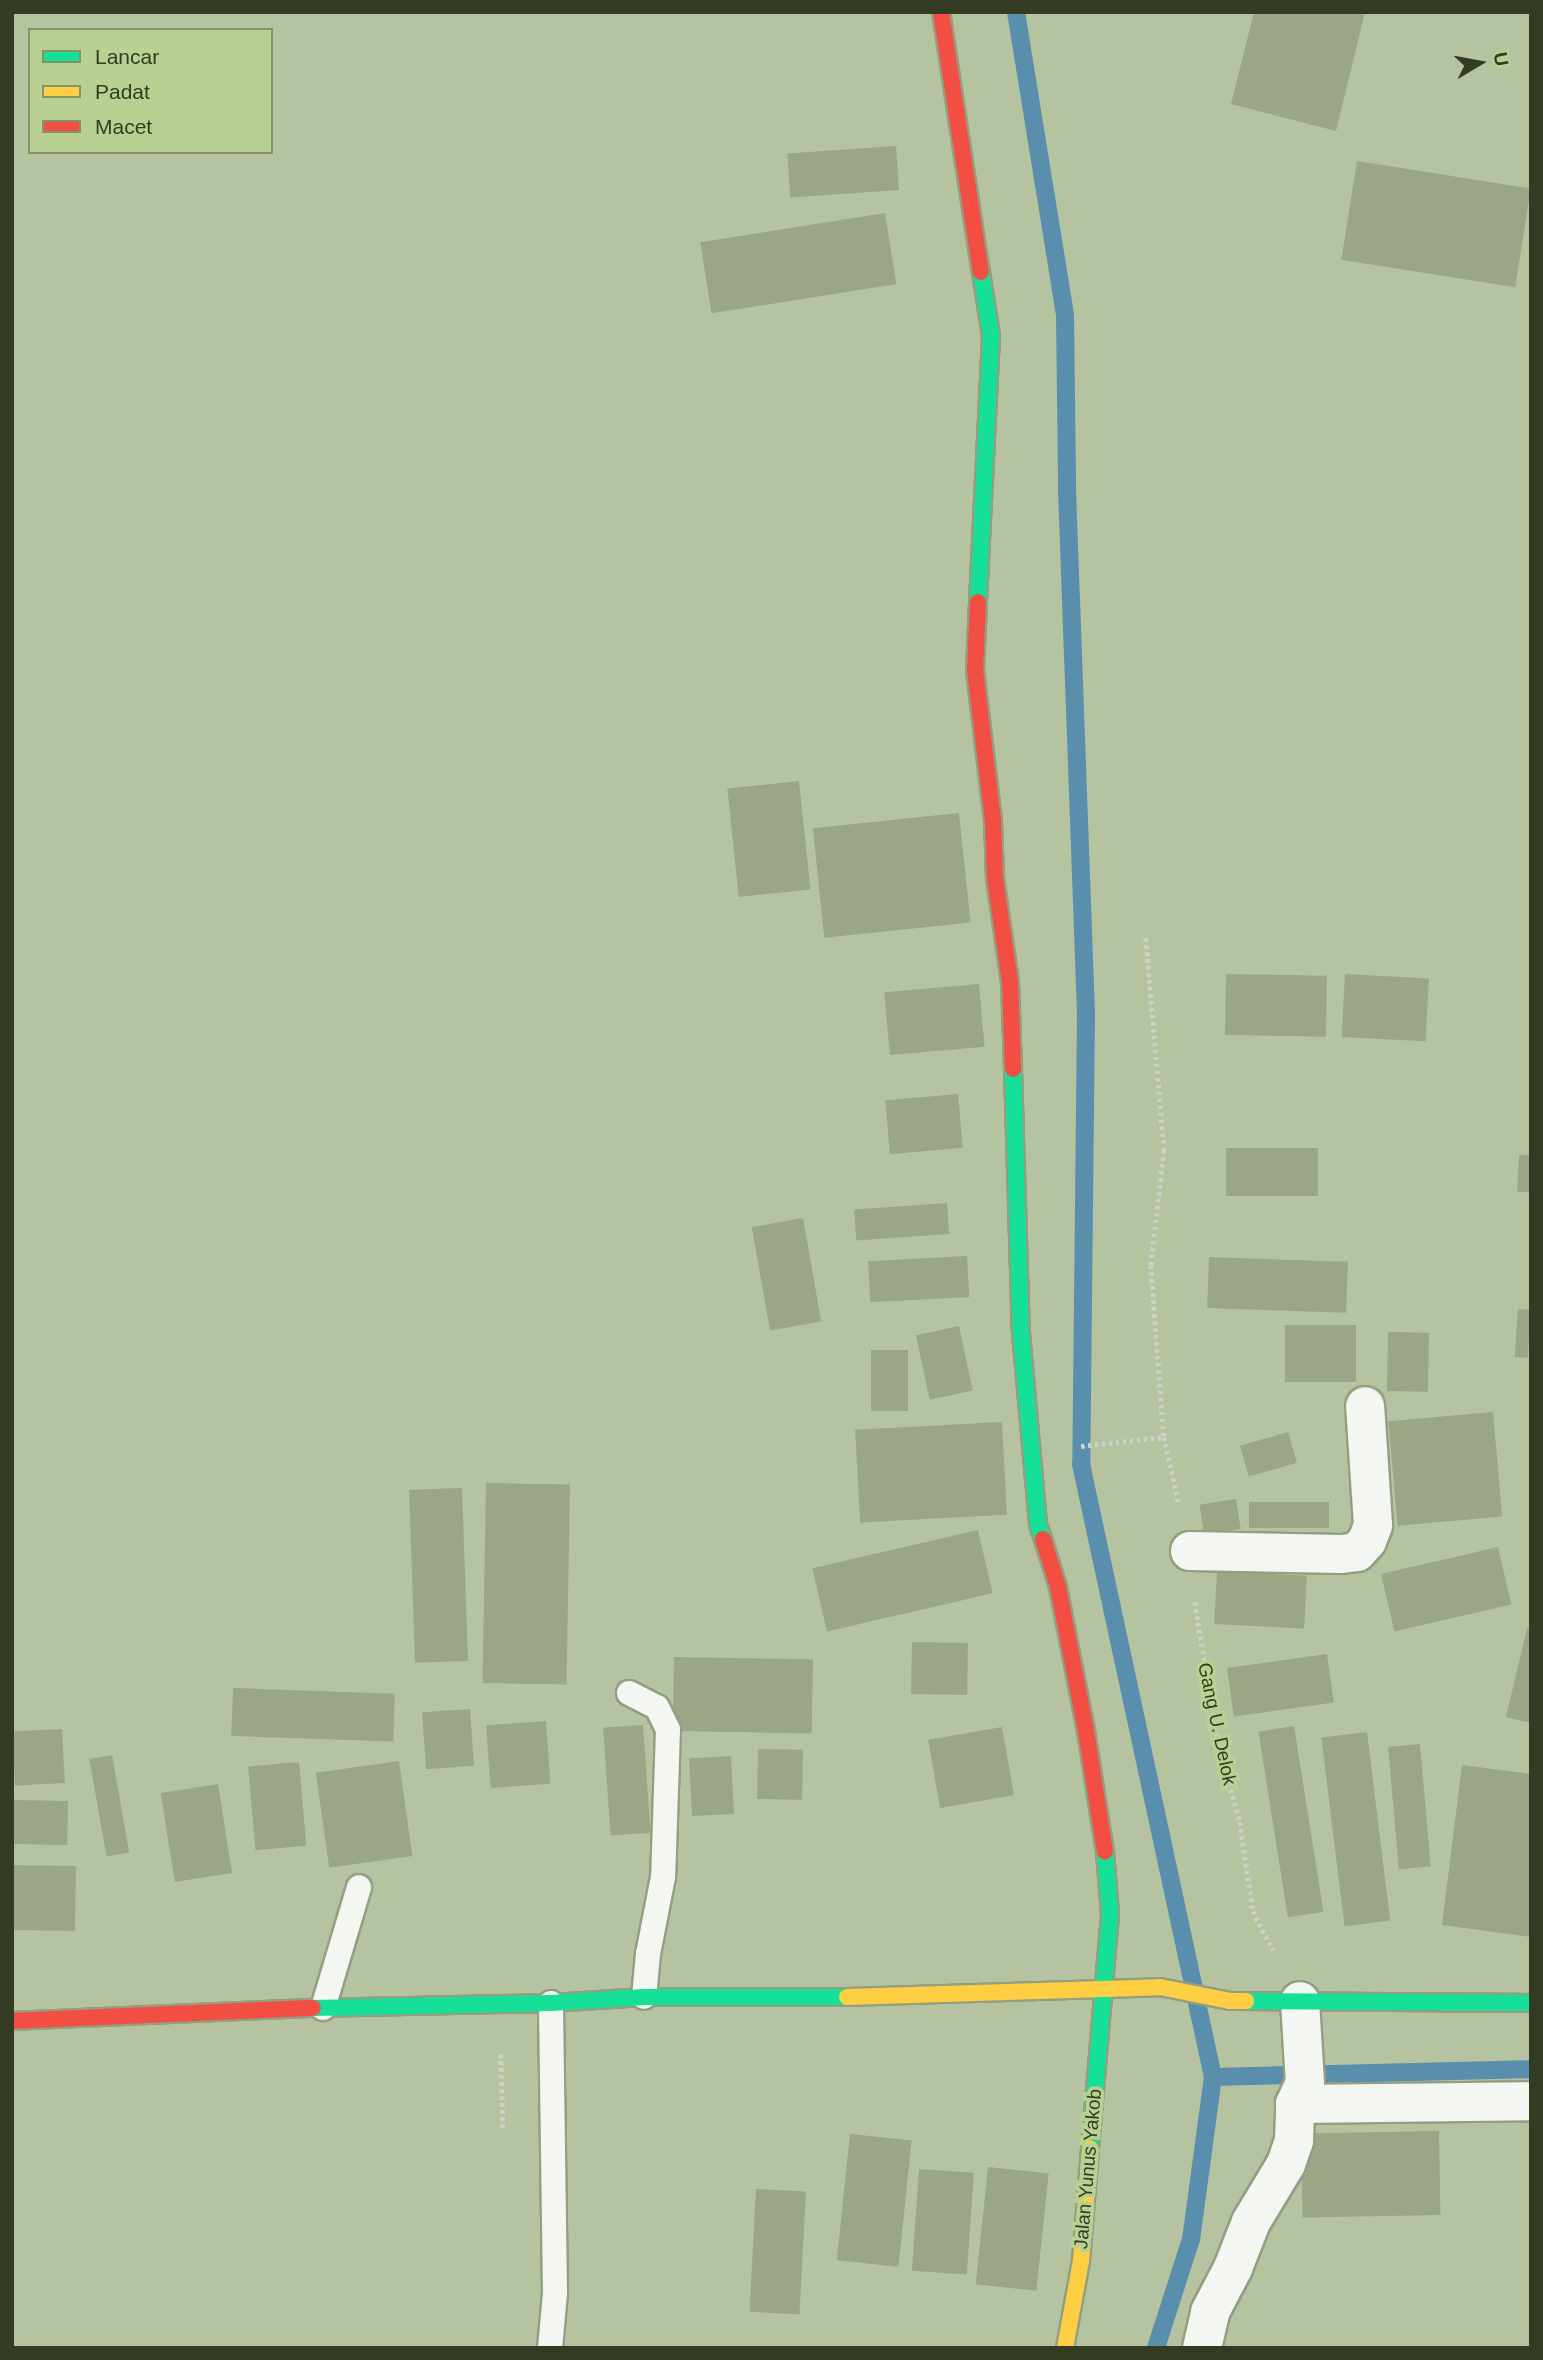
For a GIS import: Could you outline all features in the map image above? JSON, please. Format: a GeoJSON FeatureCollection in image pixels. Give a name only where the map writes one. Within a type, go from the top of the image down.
{"type":"FeatureCollection","features":[{"type":"Feature","properties":{"kind":"main road","name":"Jalan Yunus Yakob"},"geometry":{"type":"LineString","coordinates":[[941,12],[991,336],[975,670],[993,821],[995,878],[1010,982],[1021,1333],[1038,1525],[1058,1587],[1086,1731],[1103,1830],[1110,1914],[1081,2261],[1065,2348]]}},
{"type":"Feature","properties":{"kind":"main road"},"geometry":{"type":"LineString","coordinates":[[12,2021],[323,2008],[551,2003],[644,1997],[879,1997],[1160,1987],[1230,2001],[1531,2003]]}},
{"type":"Feature","properties":{"kind":"street"},"geometry":{"type":"LineString","coordinates":[[1189,1551],[1357,1552],[1367,1541],[1373,1525],[1365,1406]]}},
{"type":"Feature","properties":{"kind":"street"},"geometry":{"type":"LineString","coordinates":[[1202,2348],[1210,2312],[1233,2269],[1251,2222],[1286,2164],[1294,2141],[1301,2082],[1300,2001]]}},
{"type":"Feature","properties":{"kind":"street"},"geometry":{"type":"LineString","coordinates":[[1301,2082],[1531,2101]]}},
{"type":"Feature","properties":{"kind":"lane"},"geometry":{"type":"LineString","coordinates":[[629,1693],[657,1707],[668,1730],[663,1877],[648,1954],[644,1997]]}},
{"type":"Feature","properties":{"kind":"lane"},"geometry":{"type":"LineString","coordinates":[[323,2008],[359,1887]]}},
{"type":"Feature","properties":{"kind":"lane"},"geometry":{"type":"LineString","coordinates":[[550,2348],[555,2293],[551,2003]]}},
{"type":"Feature","properties":{"kind":"path","name":"Gang U. Delok"},"geometry":{"type":"LineString","coordinates":[[1146,938],[1164,1150],[1151,1265],[1164,1437],[1189,1551],[1201,1651],[1218,1742],[1240,1822],[1253,1911],[1300,2001]]}},
{"type":"Feature","properties":{"kind":"path"},"geometry":{"type":"LineString","coordinates":[[1033,1450],[1164,1437]]}},
{"type":"Feature","properties":{"kind":"path"},"geometry":{"type":"LineString","coordinates":[[499,2004],[503,2129]]}},
{"type":"Feature","properties":{"kind":"building"},"geometry":{"type":"Polygon","coordinates":[[[1254,12],[1365,12],[1336,131],[1231,104],[1254,12]]]}},
{"type":"Feature","properties":{"kind":"building"},"geometry":{"type":"Polygon","coordinates":[[[896,146],[899,190],[790,197],[787,154],[896,146]]]}},
{"type":"Feature","properties":{"kind":"building"},"geometry":{"type":"Polygon","coordinates":[[[1357,161],[1531,189],[1515,287],[1341,260],[1357,161]]]}},
{"type":"Feature","properties":{"kind":"building"},"geometry":{"type":"Polygon","coordinates":[[[885,213],[896,284],[712,313],[700,242],[885,213]]]}},
{"type":"Feature","properties":{"kind":"building"},"geometry":{"type":"Polygon","coordinates":[[[799,781],[810,889],[739,897],[727,789],[799,781]]]}},
{"type":"Feature","properties":{"kind":"building"},"geometry":{"type":"Polygon","coordinates":[[[959,813],[970,922],[824,938],[813,828],[959,813]]]}},
{"type":"Feature","properties":{"kind":"building"},"geometry":{"type":"Polygon","coordinates":[[[1226,974],[1327,976],[1326,1037],[1225,1035],[1226,974]]]}},
{"type":"Feature","properties":{"kind":"building"},"geometry":{"type":"Polygon","coordinates":[[[1345,974],[1429,978],[1426,1041],[1342,1037],[1345,974]]]}},
{"type":"Feature","properties":{"kind":"building"},"geometry":{"type":"Polygon","coordinates":[[[979,984],[984,1047],[890,1055],[884,992],[979,984]]]}},
{"type":"Feature","properties":{"kind":"building"},"geometry":{"type":"Polygon","coordinates":[[[958,1094],[963,1148],[890,1154],[885,1100],[958,1094]]]}},
{"type":"Feature","properties":{"kind":"building"},"geometry":{"type":"Polygon","coordinates":[[[1226,1148],[1318,1148],[1318,1196],[1226,1196],[1226,1148]]]}},
{"type":"Feature","properties":{"kind":"building"},"geometry":{"type":"Polygon","coordinates":[[[1519,1155],[1531,1155],[1531,1192],[1517,1192],[1519,1155]]]}},
{"type":"Feature","properties":{"kind":"building"},"geometry":{"type":"Polygon","coordinates":[[[947,1203],[949,1234],[856,1240],[854,1209],[947,1203]]]}},
{"type":"Feature","properties":{"kind":"building"},"geometry":{"type":"Polygon","coordinates":[[[803,1218],[821,1321],[770,1330],[752,1227],[803,1218]]]}},
{"type":"Feature","properties":{"kind":"building"},"geometry":{"type":"Polygon","coordinates":[[[967,1256],[969,1297],[870,1302],[868,1261],[967,1256]]]}},
{"type":"Feature","properties":{"kind":"building"},"geometry":{"type":"Polygon","coordinates":[[[1209,1257],[1348,1262],[1346,1313],[1207,1308],[1209,1257]]]}},
{"type":"Feature","properties":{"kind":"building"},"geometry":{"type":"Polygon","coordinates":[[[1518,1309],[1531,1310],[1528,1358],[1515,1357],[1518,1309]]]}},
{"type":"Feature","properties":{"kind":"building"},"geometry":{"type":"Polygon","coordinates":[[[1285,1325],[1356,1325],[1356,1382],[1285,1382],[1285,1325]]]}},
{"type":"Feature","properties":{"kind":"building"},"geometry":{"type":"Polygon","coordinates":[[[959,1326],[973,1391],[930,1400],[916,1335],[959,1326]]]}},
{"type":"Feature","properties":{"kind":"building"},"geometry":{"type":"Polygon","coordinates":[[[1388,1332],[1429,1333],[1428,1392],[1387,1391],[1388,1332]]]}},
{"type":"Feature","properties":{"kind":"building"},"geometry":{"type":"Polygon","coordinates":[[[871,1350],[908,1350],[908,1411],[871,1411],[871,1350]]]}},
{"type":"Feature","properties":{"kind":"building"},"geometry":{"type":"Polygon","coordinates":[[[1493,1412],[1502,1517],[1398,1526],[1388,1421],[1493,1412]]]}},
{"type":"Feature","properties":{"kind":"building"},"geometry":{"type":"Polygon","coordinates":[[[1002,1422],[1007,1515],[860,1523],[855,1430],[1002,1422]]]}},
{"type":"Feature","properties":{"kind":"building"},"geometry":{"type":"Polygon","coordinates":[[[1288,1432],[1297,1463],[1249,1477],[1240,1446],[1288,1432]]]}},
{"type":"Feature","properties":{"kind":"building"},"geometry":{"type":"Polygon","coordinates":[[[486,1483],[570,1484],[566,1684],[483,1683],[486,1483]]]}},
{"type":"Feature","properties":{"kind":"building"},"geometry":{"type":"Polygon","coordinates":[[[462,1488],[468,1661],[415,1663],[409,1490],[462,1488]]]}},
{"type":"Feature","properties":{"kind":"building"},"geometry":{"type":"Polygon","coordinates":[[[1236,1499],[1241,1529],[1204,1534],[1199,1505],[1236,1499]]]}},
{"type":"Feature","properties":{"kind":"building"},"geometry":{"type":"Polygon","coordinates":[[[1249,1502],[1329,1502],[1329,1528],[1249,1528],[1249,1502]]]}},
{"type":"Feature","properties":{"kind":"building"},"geometry":{"type":"Polygon","coordinates":[[[978,1530],[993,1593],[827,1632],[812,1568],[978,1530]]]}},
{"type":"Feature","properties":{"kind":"building"},"geometry":{"type":"Polygon","coordinates":[[[1498,1547],[1511,1604],[1394,1631],[1381,1574],[1498,1547]]]}},
{"type":"Feature","properties":{"kind":"building"},"geometry":{"type":"Polygon","coordinates":[[[1217,1571],[1307,1576],[1304,1629],[1214,1624],[1217,1571]]]}},
{"type":"Feature","properties":{"kind":"building"},"geometry":{"type":"Polygon","coordinates":[[[1527,1628],[1531,1629],[1531,1723],[1506,1717],[1527,1628]]]}},
{"type":"Feature","properties":{"kind":"building"},"geometry":{"type":"Polygon","coordinates":[[[912,1642],[968,1643],[967,1695],[911,1694],[912,1642]]]}},
{"type":"Feature","properties":{"kind":"building"},"geometry":{"type":"Polygon","coordinates":[[[1327,1654],[1334,1703],[1234,1717],[1227,1668],[1327,1654]]]}},
{"type":"Feature","properties":{"kind":"building"},"geometry":{"type":"Polygon","coordinates":[[[674,1657],[813,1659],[812,1733],[673,1731],[674,1657]]]}},
{"type":"Feature","properties":{"kind":"building"},"geometry":{"type":"Polygon","coordinates":[[[233,1688],[395,1694],[393,1742],[231,1736],[233,1688]]]}},
{"type":"Feature","properties":{"kind":"building"},"geometry":{"type":"Polygon","coordinates":[[[470,1709],[474,1766],[426,1769],[422,1712],[470,1709]]]}},
{"type":"Feature","properties":{"kind":"building"},"geometry":{"type":"Polygon","coordinates":[[[546,1721],[550,1784],[491,1788],[486,1725],[546,1721]]]}},
{"type":"Feature","properties":{"kind":"building"},"geometry":{"type":"Polygon","coordinates":[[[643,1725],[651,1833],[611,1836],[603,1728],[643,1725]]]}},
{"type":"Feature","properties":{"kind":"building"},"geometry":{"type":"Polygon","coordinates":[[[1294,1726],[1323,1912],[1288,1917],[1258,1732],[1294,1726]]]}},
{"type":"Feature","properties":{"kind":"building"},"geometry":{"type":"Polygon","coordinates":[[[1002,1727],[1014,1795],[940,1808],[928,1740],[1002,1727]]]}},
{"type":"Feature","properties":{"kind":"building"},"geometry":{"type":"Polygon","coordinates":[[[62,1729],[65,1783],[15,1786],[12,1732],[62,1729]]]}},
{"type":"Feature","properties":{"kind":"building"},"geometry":{"type":"Polygon","coordinates":[[[1367,1732],[1390,1921],[1344,1926],[1321,1738],[1367,1732]]]}},
{"type":"Feature","properties":{"kind":"building"},"geometry":{"type":"Polygon","coordinates":[[[1420,1744],[1431,1867],[1399,1869],[1388,1747],[1420,1744]]]}},
{"type":"Feature","properties":{"kind":"building"},"geometry":{"type":"Polygon","coordinates":[[[758,1749],[803,1750],[802,1800],[757,1799],[758,1749]]]}},
{"type":"Feature","properties":{"kind":"building"},"geometry":{"type":"Polygon","coordinates":[[[112,1755],[129,1852],[107,1856],[89,1759],[112,1755]]]}},
{"type":"Feature","properties":{"kind":"building"},"geometry":{"type":"Polygon","coordinates":[[[731,1756],[734,1814],[692,1816],[689,1758],[731,1756]]]}},
{"type":"Feature","properties":{"kind":"building"},"geometry":{"type":"Polygon","coordinates":[[[399,1761],[412,1856],[329,1868],[316,1773],[399,1761]]]}},
{"type":"Feature","properties":{"kind":"building"},"geometry":{"type":"Polygon","coordinates":[[[299,1762],[306,1846],[256,1850],[248,1766],[299,1762]]]}},
{"type":"Feature","properties":{"kind":"building"},"geometry":{"type":"Polygon","coordinates":[[[1462,1765],[1531,1774],[1531,1937],[1442,1925],[1462,1765]]]}},
{"type":"Feature","properties":{"kind":"building"},"geometry":{"type":"Polygon","coordinates":[[[218,1784],[232,1873],[175,1882],[161,1793],[218,1784]]]}},
{"type":"Feature","properties":{"kind":"building"},"geometry":{"type":"Polygon","coordinates":[[[12,1800],[68,1801],[67,1845],[12,1844],[12,1800]]]}},
{"type":"Feature","properties":{"kind":"building"},"geometry":{"type":"Polygon","coordinates":[[[12,1865],[76,1866],[75,1931],[12,1930],[12,1865]]]}},
{"type":"Feature","properties":{"kind":"building"},"geometry":{"type":"Polygon","coordinates":[[[1439,2131],[1440,2215],[1302,2217],[1301,2133],[1439,2131]]]}},
{"type":"Feature","properties":{"kind":"building"},"geometry":{"type":"Polygon","coordinates":[[[850,2134],[912,2140],[898,2267],[837,2260],[850,2134]]]}},
{"type":"Feature","properties":{"kind":"building"},"geometry":{"type":"Polygon","coordinates":[[[988,2167],[1049,2173],[1036,2291],[976,2284],[988,2167]]]}},
{"type":"Feature","properties":{"kind":"building"},"geometry":{"type":"Polygon","coordinates":[[[919,2169],[974,2173],[967,2275],[912,2271],[919,2169]]]}},
{"type":"Feature","properties":{"kind":"building"},"geometry":{"type":"Polygon","coordinates":[[[756,2189],[806,2192],[799,2314],[750,2312],[756,2189]]]}},
{"type":"Feature","properties":{"kind":"waterway"},"geometry":{"type":"LineString","coordinates":[[1016,12],[1065,315],[1067,490],[1086,1014],[1081,1464],[1213,2077],[1191,2239],[1156,2348]]}},
{"type":"Feature","properties":{"kind":"waterway"},"geometry":{"type":"LineString","coordinates":[[1213,2077],[1531,2069]]}},
{"type":"Feature","properties":{"kind":"traffic: fast"},"geometry":{"type":"LineString","coordinates":[[978,602],[991,336],[981,272]]}},
{"type":"Feature","properties":{"kind":"traffic: fast"},"geometry":{"type":"LineString","coordinates":[[1013,1069],[1021,1333],[1038,1525],[1043,1539]]}},
{"type":"Feature","properties":{"kind":"traffic: fast"},"geometry":{"type":"LineString","coordinates":[[1090,2148],[1110,1914],[1105,1852]]}},
{"type":"Feature","properties":{"kind":"traffic: fast"},"geometry":{"type":"LineString","coordinates":[[313,2008],[551,2003],[644,1997],[847,1997]]}},
{"type":"Feature","properties":{"kind":"traffic: fast"},"geometry":{"type":"LineString","coordinates":[[1246,2001],[1531,2003]]}},
{"type":"Feature","properties":{"kind":"traffic: slow"},"geometry":{"type":"LineString","coordinates":[[847,1997],[1160,1987],[1230,2001],[1246,2001]]}},
{"type":"Feature","properties":{"kind":"traffic: slow"},"geometry":{"type":"LineString","coordinates":[[1065,2348],[1081,2261],[1090,2148]]}},
{"type":"Feature","properties":{"kind":"traffic: jam"},"geometry":{"type":"LineString","coordinates":[[941,12],[981,272]]}},
{"type":"Feature","properties":{"kind":"traffic: jam"},"geometry":{"type":"LineString","coordinates":[[978,602],[975,670],[993,821],[995,878],[1010,982],[1013,1069]]}},
{"type":"Feature","properties":{"kind":"traffic: jam"},"geometry":{"type":"LineString","coordinates":[[1043,1539],[1058,1587],[1086,1731],[1105,1852]]}},
{"type":"Feature","properties":{"kind":"traffic: jam"},"geometry":{"type":"LineString","coordinates":[[12,2021],[313,2008]]}}]}
